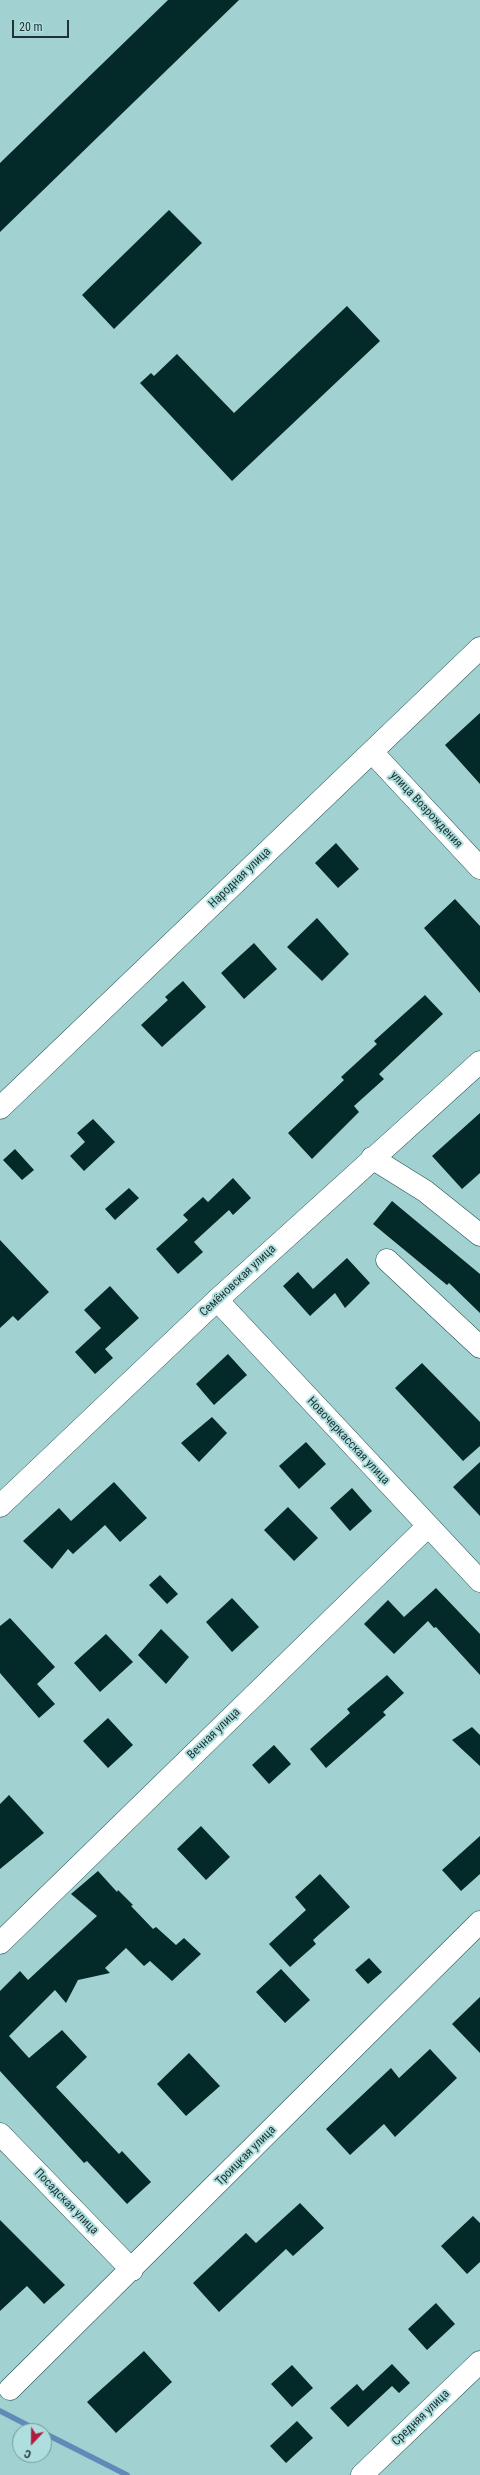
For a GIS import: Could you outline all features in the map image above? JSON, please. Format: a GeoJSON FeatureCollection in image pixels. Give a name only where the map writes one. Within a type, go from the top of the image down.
{"type":"FeatureCollection","features":[{"type":"Feature","properties":{"kind":"street","name":"Народная улица"},"geometry":{"type":"LineString","coordinates":[[0,1108],[480,648]]}},
{"type":"Feature","properties":{"kind":"street","name":"улица Возрождения"},"geometry":{"type":"LineString","coordinates":[[372,752],[480,868]]}},
{"type":"Feature","properties":{"kind":"street","name":"Семёновская улица"},"geometry":{"type":"LineString","coordinates":[[0,1506],[217,1300],[372,1158],[480,1062]]}},
{"type":"Feature","properties":{"kind":"street"},"geometry":{"type":"LineString","coordinates":[[372,1158],[425,1191],[480,1235]]}},
{"type":"Feature","properties":{"kind":"street"},"geometry":{"type":"LineString","coordinates":[[387,1260],[480,1347]]}},
{"type":"Feature","properties":{"kind":"street","name":"Новочеркасская улица"},"geometry":{"type":"LineString","coordinates":[[217,1300],[480,1581]]}},
{"type":"Feature","properties":{"kind":"street","name":"Вечная улица"},"geometry":{"type":"LineString","coordinates":[[0,1943],[428,1526]]}},
{"type":"Feature","properties":{"kind":"street","name":"Троицкая улица"},"geometry":{"type":"LineString","coordinates":[[10,2389],[132,2270],[480,1922]]}},
{"type":"Feature","properties":{"kind":"street","name":"Посадская улица"},"geometry":{"type":"LineString","coordinates":[[0,2134],[132,2270]]}},
{"type":"Feature","properties":{"kind":"street","name":"Средняя улица"},"geometry":{"type":"LineString","coordinates":[[362,2475],[480,2362]]}},
{"type":"Feature","properties":{"kind":"building"},"geometry":{"type":"Polygon","coordinates":[[[168,0],[239,0],[0,232],[0,163],[168,0]]]}},
{"type":"Feature","properties":{"kind":"building"},"geometry":{"type":"Polygon","coordinates":[[[169,210],[202,243],[114,329],[82,295],[169,210]]]}},
{"type":"Feature","properties":{"kind":"building"},"geometry":{"type":"Polygon","coordinates":[[[347,306],[380,341],[232,481],[140,383],[151,373],[154,376],[177,354],[234,413],[347,306]]]}},
{"type":"Feature","properties":{"kind":"building"},"geometry":{"type":"Polygon","coordinates":[[[480,713],[480,784],[445,745],[480,713]]]}},
{"type":"Feature","properties":{"kind":"building"},"geometry":{"type":"Polygon","coordinates":[[[336,843],[359,869],[338,888],[315,863],[336,843]]]}},
{"type":"Feature","properties":{"kind":"building"},"geometry":{"type":"Polygon","coordinates":[[[455,899],[480,926],[480,993],[424,928],[455,899]]]}},
{"type":"Feature","properties":{"kind":"building"},"geometry":{"type":"Polygon","coordinates":[[[317,918],[349,954],[322,981],[287,947],[317,918]]]}},
{"type":"Feature","properties":{"kind":"building"},"geometry":{"type":"Polygon","coordinates":[[[254,943],[277,969],[244,999],[221,973],[254,943]]]}},
{"type":"Feature","properties":{"kind":"building"},"geometry":{"type":"Polygon","coordinates":[[[183,981],[206,1007],[162,1047],[141,1025],[168,1000],[165,997],[183,981]]]}},
{"type":"Feature","properties":{"kind":"building"},"geometry":{"type":"Polygon","coordinates":[[[425,995],[443,1014],[379,1074],[384,1079],[354,1106],[359,1112],[312,1159],[288,1133],[344,1080],[341,1077],[377,1044],[374,1041],[425,995]]]}},
{"type":"Feature","properties":{"kind":"building"},"geometry":{"type":"Polygon","coordinates":[[[480,1113],[480,1173],[462,1189],[432,1156],[480,1113]]]}},
{"type":"Feature","properties":{"kind":"building"},"geometry":{"type":"Polygon","coordinates":[[[93,1119],[115,1142],[84,1171],[70,1156],[85,1142],[77,1133],[93,1119]]]}},
{"type":"Feature","properties":{"kind":"building"},"geometry":{"type":"Polygon","coordinates":[[[15,1149],[34,1170],[22,1180],[3,1160],[15,1149]]]}},
{"type":"Feature","properties":{"kind":"building"},"geometry":{"type":"Polygon","coordinates":[[[233,1178],[251,1198],[233,1215],[229,1210],[194,1242],[203,1252],[178,1274],[156,1249],[188,1220],[183,1215],[203,1197],[208,1202],[233,1178]]]}},
{"type":"Feature","properties":{"kind":"building"},"geometry":{"type":"Polygon","coordinates":[[[129,1188],[139,1198],[115,1220],[105,1209],[129,1188]]]}},
{"type":"Feature","properties":{"kind":"building"},"geometry":{"type":"Polygon","coordinates":[[[392,1201],[480,1274],[480,1313],[449,1283],[447,1285],[373,1224],[392,1201]]]}},
{"type":"Feature","properties":{"kind":"building"},"geometry":{"type":"Polygon","coordinates":[[[0,1240],[49,1292],[18,1321],[13,1316],[0,1328],[0,1240]]]}},
{"type":"Feature","properties":{"kind":"building"},"geometry":{"type":"Polygon","coordinates":[[[347,1258],[370,1283],[345,1308],[335,1293],[310,1316],[283,1286],[298,1272],[313,1289],[347,1258]]]}},
{"type":"Feature","properties":{"kind":"building"},"geometry":{"type":"Polygon","coordinates":[[[110,1286],[139,1318],[105,1349],[113,1358],[95,1374],[75,1352],[101,1328],[84,1310],[110,1286]]]}},
{"type":"Feature","properties":{"kind":"building"},"geometry":{"type":"Polygon","coordinates":[[[228,1354],[247,1375],[214,1405],[196,1384],[228,1354]]]}},
{"type":"Feature","properties":{"kind":"building"},"geometry":{"type":"Polygon","coordinates":[[[422,1363],[480,1422],[480,1446],[463,1461],[395,1388],[422,1363]]]}},
{"type":"Feature","properties":{"kind":"building"},"geometry":{"type":"Polygon","coordinates":[[[212,1417],[227,1433],[199,1462],[181,1443],[212,1417]]]}},
{"type":"Feature","properties":{"kind":"building"},"geometry":{"type":"Polygon","coordinates":[[[306,1442],[326,1464],[299,1489],[279,1466],[306,1442]]]}},
{"type":"Feature","properties":{"kind":"building"},"geometry":{"type":"Polygon","coordinates":[[[480,1462],[480,1516],[453,1487],[480,1462]]]}},
{"type":"Feature","properties":{"kind":"building"},"geometry":{"type":"Polygon","coordinates":[[[114,1482],[147,1518],[120,1542],[105,1525],[73,1554],[68,1549],[52,1569],[23,1541],[59,1508],[71,1521],[114,1482]]]}},
{"type":"Feature","properties":{"kind":"building"},"geometry":{"type":"Polygon","coordinates":[[[352,1488],[372,1511],[350,1531],[330,1508],[352,1488]]]}},
{"type":"Feature","properties":{"kind":"building"},"geometry":{"type":"Polygon","coordinates":[[[288,1507],[318,1538],[294,1561],[264,1530],[288,1507]]]}},
{"type":"Feature","properties":{"kind":"building"},"geometry":{"type":"Polygon","coordinates":[[[160,1575],[178,1594],[167,1604],[149,1585],[160,1575]]]}},
{"type":"Feature","properties":{"kind":"building"},"geometry":{"type":"Polygon","coordinates":[[[436,1588],[480,1634],[480,1675],[436,1627],[434,1628],[428,1621],[394,1654],[364,1624],[388,1600],[404,1617],[436,1588]]]}},
{"type":"Feature","properties":{"kind":"building"},"geometry":{"type":"Polygon","coordinates":[[[232,1598],[259,1627],[232,1652],[206,1622],[232,1598]]]}},
{"type":"Feature","properties":{"kind":"building"},"geometry":{"type":"Polygon","coordinates":[[[10,1618],[55,1667],[37,1684],[55,1704],[39,1718],[0,1673],[0,1626],[10,1618]]]}},
{"type":"Feature","properties":{"kind":"building"},"geometry":{"type":"Polygon","coordinates":[[[161,1629],[189,1657],[166,1684],[138,1655],[161,1629]]]}},
{"type":"Feature","properties":{"kind":"building"},"geometry":{"type":"Polygon","coordinates":[[[106,1634],[133,1662],[100,1692],[74,1663],[106,1634]]]}},
{"type":"Feature","properties":{"kind":"building"},"geometry":{"type":"Polygon","coordinates":[[[387,1675],[404,1693],[383,1712],[386,1715],[326,1768],[310,1749],[350,1713],[347,1709],[387,1675]]]}},
{"type":"Feature","properties":{"kind":"building"},"geometry":{"type":"Polygon","coordinates":[[[108,1718],[133,1745],[108,1768],[83,1741],[108,1718]]]}},
{"type":"Feature","properties":{"kind":"building"},"geometry":{"type":"Polygon","coordinates":[[[472,1727],[480,1735],[480,1766],[452,1740],[472,1727]]]}},
{"type":"Feature","properties":{"kind":"building"},"geometry":{"type":"Polygon","coordinates":[[[274,1745],[291,1764],[269,1784],[252,1765],[274,1745]]]}},
{"type":"Feature","properties":{"kind":"building"},"geometry":{"type":"Polygon","coordinates":[[[9,1795],[44,1833],[0,1869],[0,1804],[9,1795]]]}},
{"type":"Feature","properties":{"kind":"building"},"geometry":{"type":"Polygon","coordinates":[[[201,1826],[230,1857],[206,1880],[177,1849],[201,1826]]]}},
{"type":"Feature","properties":{"kind":"building"},"geometry":{"type":"Polygon","coordinates":[[[480,1836],[480,1874],[461,1891],[442,1870],[480,1836]]]}},
{"type":"Feature","properties":{"kind":"building"},"geometry":{"type":"Polygon","coordinates":[[[98,1871],[117,1892],[118,1890],[133,1905],[131,1906],[153,1929],[156,1927],[176,1945],[184,1938],[201,1954],[172,1981],[150,1961],[144,1966],[126,1948],[105,1968],[110,1973],[78,1980],[66,2003],[55,1990],[9,2036],[29,2058],[62,2030],[87,2057],[56,2087],[119,2154],[122,2151],[151,2182],[127,2204],[87,2161],[84,2163],[0,2071],[0,1991],[20,1971],[28,1980],[97,1916],[71,1894],[98,1871]]]}},
{"type":"Feature","properties":{"kind":"building"},"geometry":{"type":"Polygon","coordinates":[[[320,1874],[350,1907],[313,1940],[316,1944],[290,1967],[269,1944],[306,1910],[295,1897],[320,1874]]]}},
{"type":"Feature","properties":{"kind":"building"},"geometry":{"type":"Polygon","coordinates":[[[369,1958],[382,1972],[368,1984],[355,1970],[369,1958]]]}},
{"type":"Feature","properties":{"kind":"building"},"geometry":{"type":"Polygon","coordinates":[[[281,1969],[310,2000],[285,2023],[256,1992],[281,1969]]]}},
{"type":"Feature","properties":{"kind":"building"},"geometry":{"type":"Polygon","coordinates":[[[480,1997],[480,2053],[452,2024],[480,1997]]]}},
{"type":"Feature","properties":{"kind":"building"},"geometry":{"type":"Polygon","coordinates":[[[430,2049],[457,2078],[395,2137],[384,2124],[350,2155],[326,2129],[391,2068],[399,2078],[430,2049]]]}},
{"type":"Feature","properties":{"kind":"building"},"geometry":{"type":"Polygon","coordinates":[[[189,2053],[220,2086],[186,2116],[157,2084],[189,2053]]]}},
{"type":"Feature","properties":{"kind":"building"},"geometry":{"type":"Polygon","coordinates":[[[300,2203],[324,2228],[293,2256],[286,2249],[219,2312],[193,2283],[246,2233],[256,2243],[300,2203]]]}},
{"type":"Feature","properties":{"kind":"building"},"geometry":{"type":"Polygon","coordinates":[[[473,2216],[480,2223],[480,2262],[467,2274],[441,2246],[473,2216]]]}},
{"type":"Feature","properties":{"kind":"building"},"geometry":{"type":"Polygon","coordinates":[[[0,2220],[65,2285],[44,2304],[27,2286],[0,2311],[0,2220]]]}},
{"type":"Feature","properties":{"kind":"building"},"geometry":{"type":"Polygon","coordinates":[[[436,2303],[455,2324],[427,2350],[408,2329],[436,2303]]]}},
{"type":"Feature","properties":{"kind":"building"},"geometry":{"type":"Polygon","coordinates":[[[144,2351],[172,2382],[116,2433],[87,2402],[144,2351]]]}},
{"type":"Feature","properties":{"kind":"building"},"geometry":{"type":"Polygon","coordinates":[[[392,2364],[410,2383],[399,2393],[392,2386],[348,2427],[330,2408],[357,2384],[363,2391],[392,2364]]]}},
{"type":"Feature","properties":{"kind":"building"},"geometry":{"type":"Polygon","coordinates":[[[292,2365],[313,2388],[292,2407],[271,2384],[292,2365]]]}},
{"type":"Feature","properties":{"kind":"building"},"geometry":{"type":"Polygon","coordinates":[[[297,2421],[313,2438],[286,2463],[270,2446],[297,2421]]]}},
{"type":"Feature","properties":{"kind":"waterway"},"geometry":{"type":"LineString","coordinates":[[0,2411],[23,2423]]}},
{"type":"Feature","properties":{"kind":"waterway"},"geometry":{"type":"LineString","coordinates":[[52,2437],[127,2475]]}}]}
